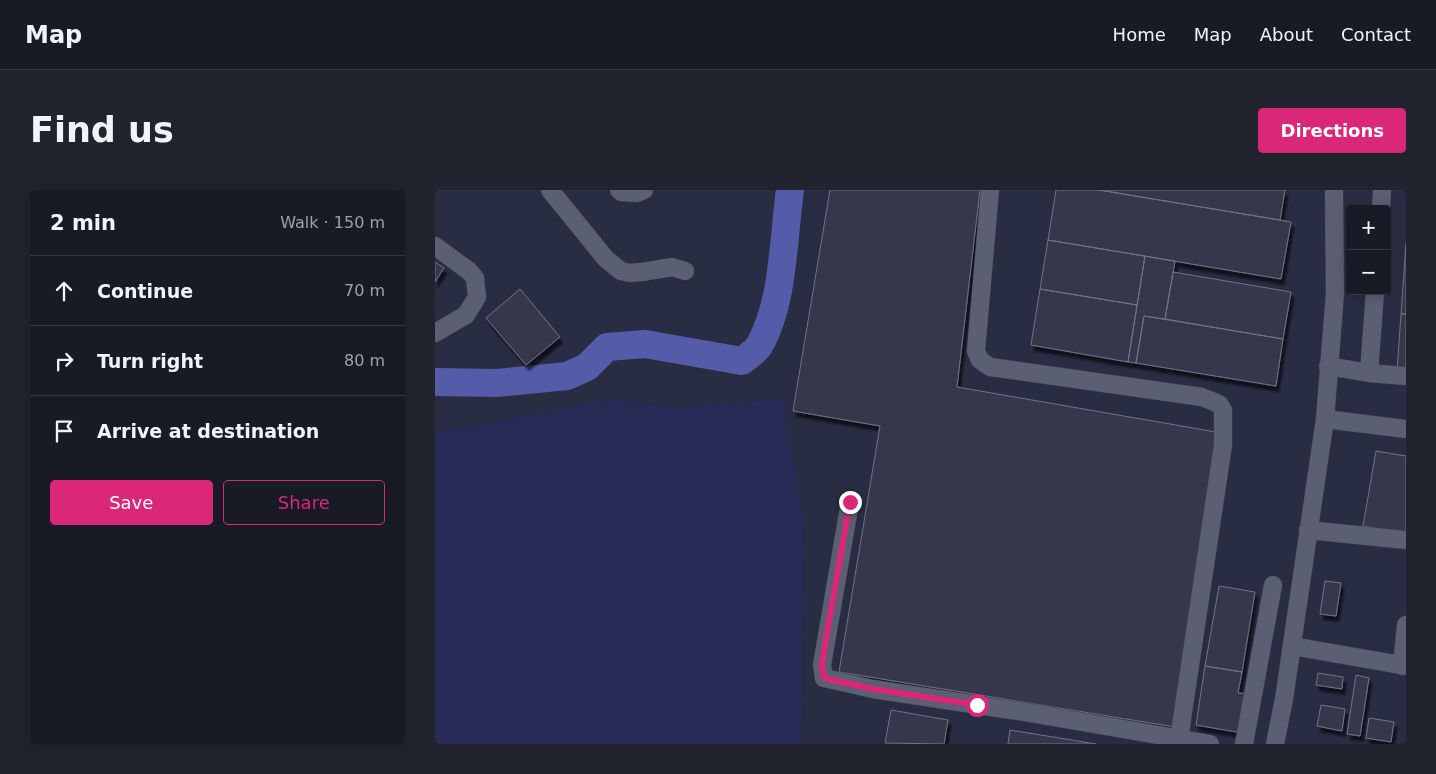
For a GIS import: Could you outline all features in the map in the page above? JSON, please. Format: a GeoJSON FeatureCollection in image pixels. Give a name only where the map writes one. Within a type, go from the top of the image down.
{"type":"FeatureCollection","features":[{"type":"Feature","properties":{"kind":"lane"},"geometry":{"type":"LineString","coordinates":[[550,190],[606,259],[621,271],[630,273],[672,267],[685,271]]}},
{"type":"Feature","properties":{"kind":"lane"},"geometry":{"type":"LineString","coordinates":[[619,190],[631,193],[643,190]]}},
{"type":"Feature","properties":{"kind":"lane"},"geometry":{"type":"LineString","coordinates":[[990,190],[976,351],[980,360],[990,367],[1201,397],[1219,404],[1223,410],[1223,445],[1179,739]]}},
{"type":"Feature","properties":{"kind":"lane"},"geometry":{"type":"LineString","coordinates":[[1275,744],[1292,646],[1325,419],[1335,293],[1333,190]]}},
{"type":"Feature","properties":{"kind":"lane"},"geometry":{"type":"LineString","coordinates":[[1381,205],[1382,190]]}},
{"type":"Feature","properties":{"kind":"lane"},"geometry":{"type":"LineString","coordinates":[[435,246],[475,278],[477,297],[466,315],[435,333]]}},
{"type":"Feature","properties":{"kind":"lane"},"geometry":{"type":"LineString","coordinates":[[1369,373],[1375,295]]}},
{"type":"Feature","properties":{"kind":"lane"},"geometry":{"type":"LineString","coordinates":[[1328,366],[1369,373],[1406,376]]}},
{"type":"Feature","properties":{"kind":"lane"},"geometry":{"type":"LineString","coordinates":[[1325,419],[1406,429]]}},
{"type":"Feature","properties":{"kind":"lane"},"geometry":{"type":"LineString","coordinates":[[850,502],[823,657],[821,671],[824,678],[873,689],[1031,713],[1210,744]]}},
{"type":"Feature","properties":{"kind":"lane"},"geometry":{"type":"LineString","coordinates":[[1308,530],[1406,540]]}},
{"type":"Feature","properties":{"kind":"lane"},"geometry":{"type":"LineString","coordinates":[[1244,744],[1273,585]]}},
{"type":"Feature","properties":{"kind":"lane"},"geometry":{"type":"LineString","coordinates":[[1292,646],[1404,666],[1406,625]]}},
{"type":"Feature","properties":{"kind":"shaded area"},"geometry":{"type":"Polygon","coordinates":[[[435,190],[1406,190],[1406,744],[800,744],[802,724],[782,398],[683,407],[645,404],[617,398],[435,433],[435,190]]]}},
{"type":"Feature","properties":{"kind":"shaded area"},"geometry":{"type":"Polygon","coordinates":[[[617,398],[645,404],[683,407],[782,398],[803,518],[802,724],[800,744],[435,744],[435,433],[617,398]]]}},
{"type":"Feature","properties":{"kind":"building"},"geometry":{"type":"Polygon","coordinates":[[[830,190],[980,190],[957,387],[1216,432],[1175,727],[839,672],[880,426],[793,411],[830,190]]]}},
{"type":"Feature","properties":{"kind":"building"},"geometry":{"type":"Polygon","coordinates":[[[1056,190],[1099,190],[1291,222],[1281,279],[1048,240],[1056,190]]]}},
{"type":"Feature","properties":{"kind":"building"},"geometry":{"type":"Polygon","coordinates":[[[1099,190],[1285,190],[1280,220],[1099,190]]]}},
{"type":"Feature","properties":{"kind":"building"},"geometry":{"type":"Polygon","coordinates":[[[1048,240],[1145,256],[1137,305],[1040,289],[1048,240]]]}},
{"type":"Feature","properties":{"kind":"building"},"geometry":{"type":"Polygon","coordinates":[[[1406,243],[1406,314],[1401,314],[1406,243]]]}},
{"type":"Feature","properties":{"kind":"building"},"geometry":{"type":"Polygon","coordinates":[[[1145,256],[1175,261],[1165,319],[1144,316],[1136,363],[1128,362],[1145,256]]]}},
{"type":"Feature","properties":{"kind":"building"},"geometry":{"type":"Polygon","coordinates":[[[435,262],[444,268],[435,282],[435,262]]]}},
{"type":"Feature","properties":{"kind":"building"},"geometry":{"type":"Polygon","coordinates":[[[1173,272],[1291,292],[1283,339],[1165,319],[1173,272]]]}},
{"type":"Feature","properties":{"kind":"building"},"geometry":{"type":"Polygon","coordinates":[[[520,289],[560,337],[526,365],[486,318],[520,289]]]}},
{"type":"Feature","properties":{"kind":"building"},"geometry":{"type":"Polygon","coordinates":[[[1040,289],[1137,305],[1128,362],[1031,345],[1040,289]]]}},
{"type":"Feature","properties":{"kind":"building"},"geometry":{"type":"Polygon","coordinates":[[[1401,314],[1406,314],[1406,372],[1397,371],[1401,314]]]}},
{"type":"Feature","properties":{"kind":"building"},"geometry":{"type":"Polygon","coordinates":[[[1144,316],[1283,339],[1276,386],[1136,363],[1144,316]]]}},
{"type":"Feature","properties":{"kind":"building"},"geometry":{"type":"Polygon","coordinates":[[[1376,451],[1406,456],[1406,534],[1363,526],[1376,451]]]}},
{"type":"Feature","properties":{"kind":"building"},"geometry":{"type":"Polygon","coordinates":[[[1325,581],[1341,583],[1336,616],[1320,614],[1325,581]]]}},
{"type":"Feature","properties":{"kind":"building"},"geometry":{"type":"Polygon","coordinates":[[[1219,586],[1255,592],[1242,672],[1205,666],[1219,586]]]}},
{"type":"Feature","properties":{"kind":"building"},"geometry":{"type":"Polygon","coordinates":[[[1205,666],[1242,672],[1238,693],[1249,694],[1242,733],[1196,725],[1205,666]]]}},
{"type":"Feature","properties":{"kind":"building"},"geometry":{"type":"Polygon","coordinates":[[[1318,673],[1343,677],[1342,689],[1316,685],[1318,673]]]}},
{"type":"Feature","properties":{"kind":"building"},"geometry":{"type":"Polygon","coordinates":[[[1356,675],[1369,678],[1360,736],[1347,734],[1356,675]]]}},
{"type":"Feature","properties":{"kind":"building"},"geometry":{"type":"Polygon","coordinates":[[[1321,705],[1345,709],[1342,731],[1317,726],[1321,705]]]}},
{"type":"Feature","properties":{"kind":"building"},"geometry":{"type":"Polygon","coordinates":[[[891,710],[948,720],[944,744],[885,743],[891,710]]]}},
{"type":"Feature","properties":{"kind":"building"},"geometry":{"type":"Polygon","coordinates":[[[1369,718],[1394,722],[1391,742],[1366,738],[1369,718]]]}},
{"type":"Feature","properties":{"kind":"building"},"geometry":{"type":"Polygon","coordinates":[[[1010,730],[1096,744],[1008,744],[1010,730]]]}},
{"type":"Feature","properties":{"kind":"waterway"},"geometry":{"type":"LineString","coordinates":[[435,382],[497,383],[567,376],[587,367],[607,347],[645,344],[742,361],[759,346],[773,310],[781,270],[790,190]]}},
{"type":"Feature","properties":{"kind":"route"},"geometry":{"type":"LineString","coordinates":[[850,502],[821,671],[824,678],[873,689],[977,705]]}}]}
